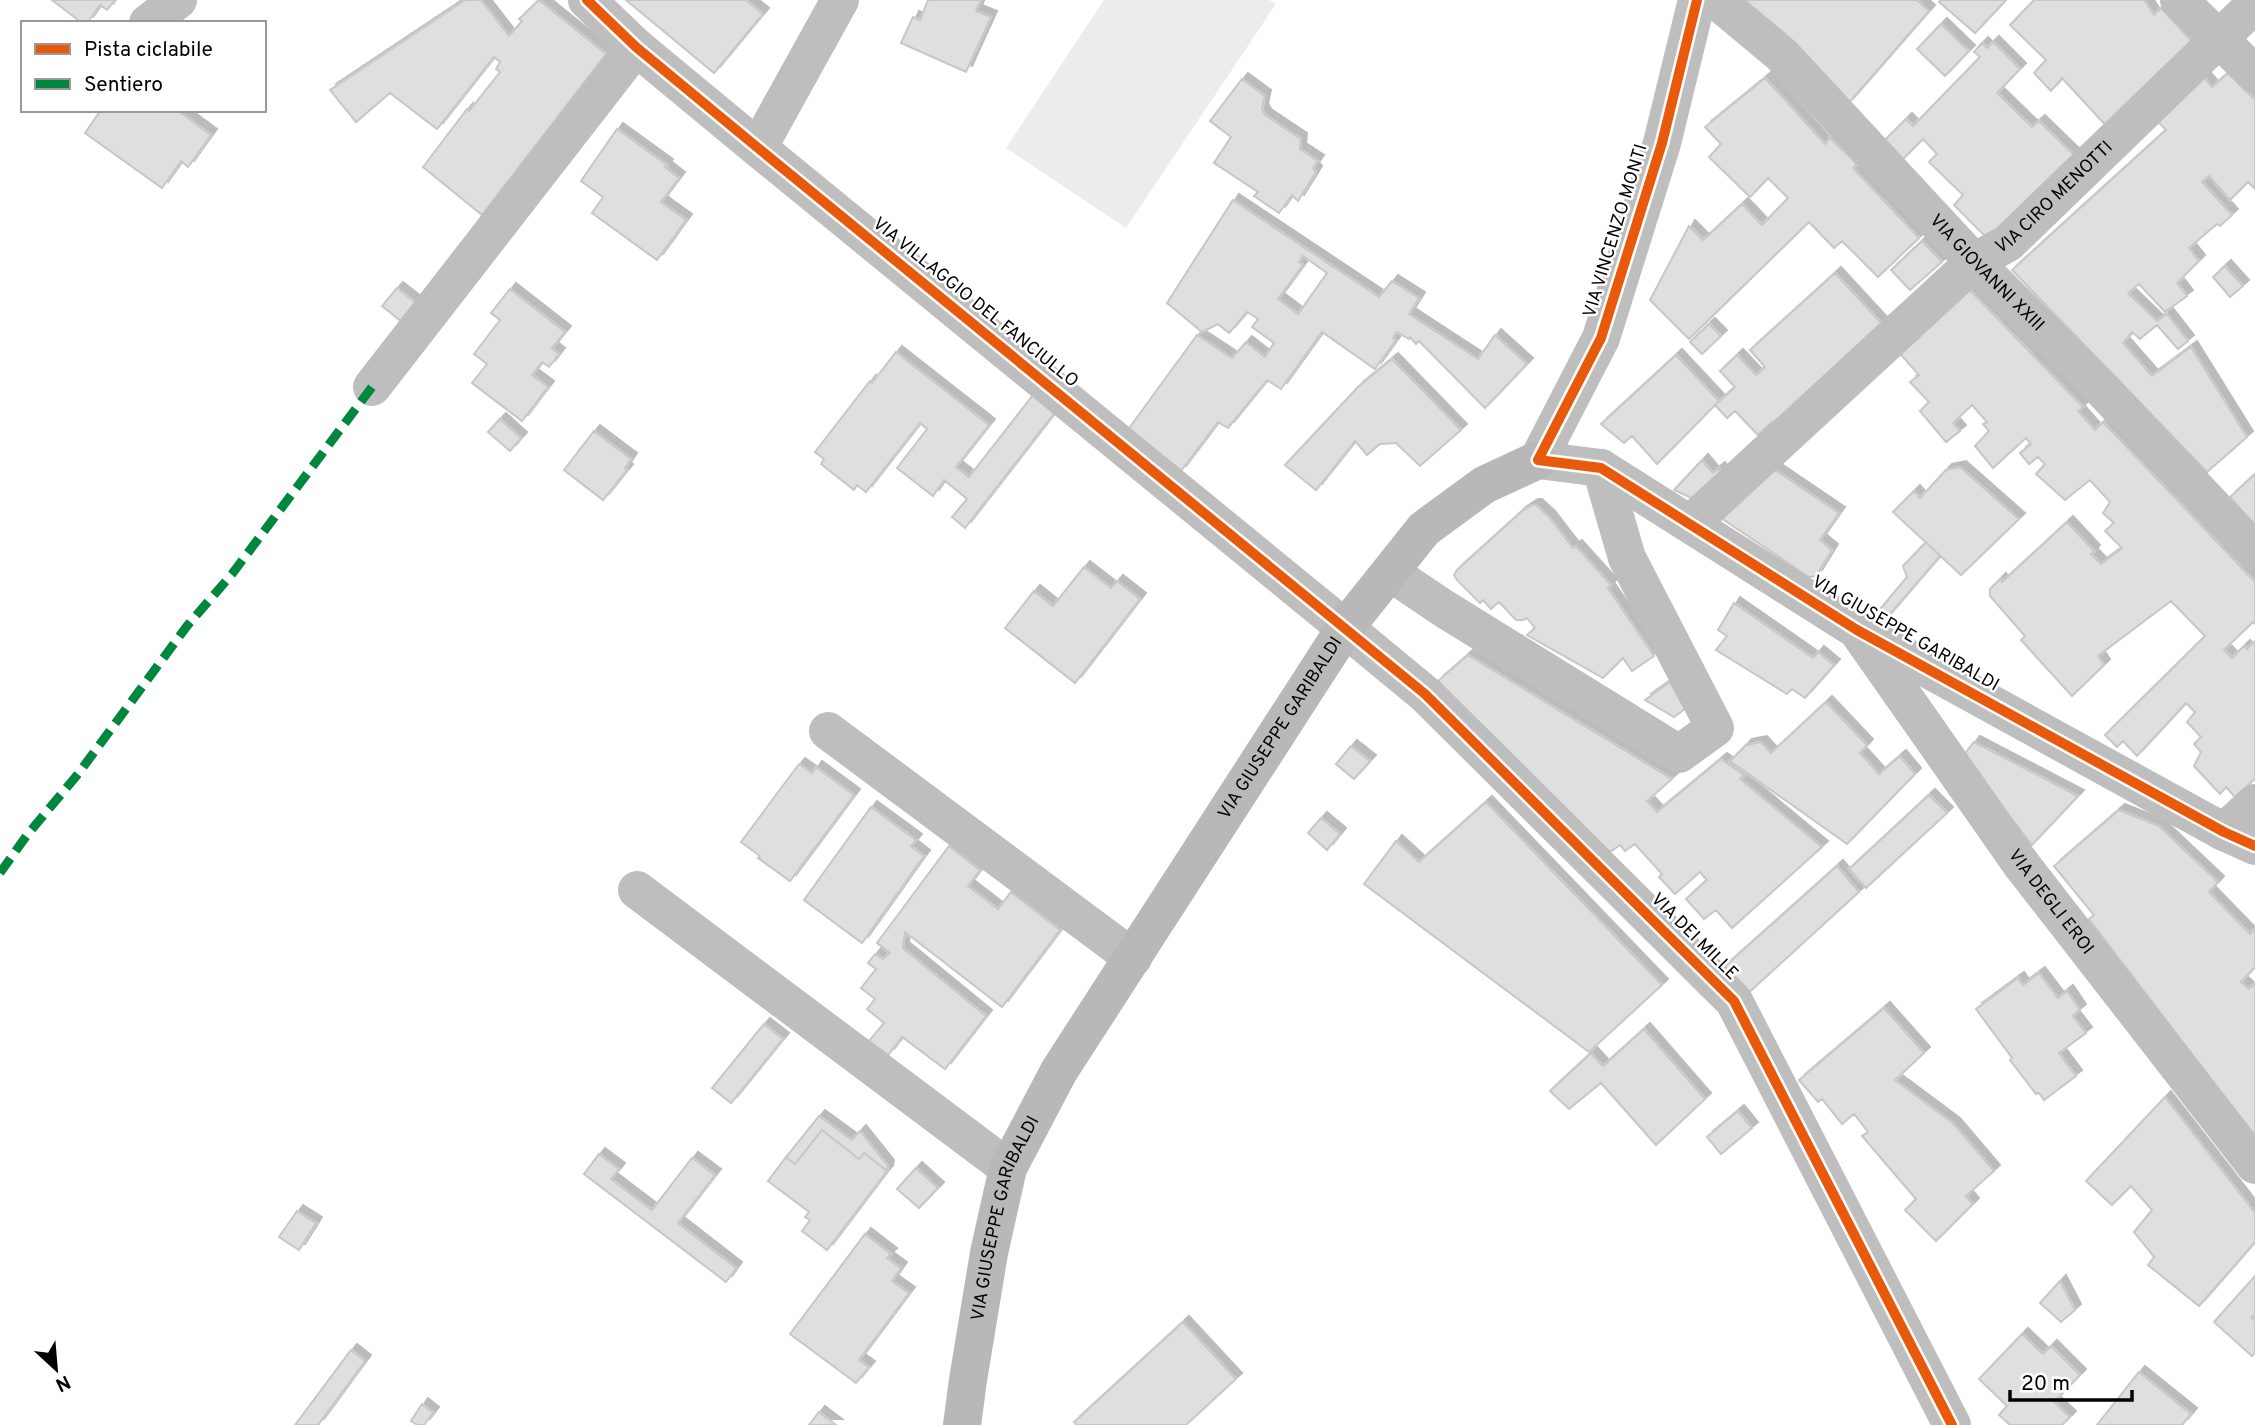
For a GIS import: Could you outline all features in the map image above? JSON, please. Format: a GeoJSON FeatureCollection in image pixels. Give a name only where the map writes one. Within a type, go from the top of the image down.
{"type":"FeatureCollection","features":[{"type":"Feature","properties":{"kind":"main road","name":"VIA GIUSEPPE GARIBALDI"},"geometry":{"type":"LineString","coordinates":[[962,1425],[987,1266],[1007,1168],[1059,1071],[1345,628],[1424,529],[1484,485],[1538,460]]}},
{"type":"Feature","properties":{"kind":"street"},"geometry":{"type":"LineString","coordinates":[[151,21],[178,0]]}},
{"type":"Feature","properties":{"kind":"street","name":"VIA VILLAGGIO DEL FANCIULLO"},"geometry":{"type":"LineString","coordinates":[[587,0],[636,47],[1345,628]]}},
{"type":"Feature","properties":{"kind":"street"},"geometry":{"type":"LineString","coordinates":[[758,148],[840,0]]}},
{"type":"Feature","properties":{"kind":"street","name":"VIA VINCENZO MONTI"},"geometry":{"type":"LineString","coordinates":[[1538,460],[1601,338],[1662,143],[1697,0]]}},
{"type":"Feature","properties":{"kind":"street","name":"VIA GIOVANNI XXIII"},"geometry":{"type":"LineString","coordinates":[[1716,0],[1782,55],[1974,262],[2100,387],[2255,551]]}},
{"type":"Feature","properties":{"kind":"street"},"geometry":{"type":"LineString","coordinates":[[2179,0],[2255,74]]}},
{"type":"Feature","properties":{"kind":"street","name":"VIA CIRO MENOTTI"},"geometry":{"type":"LineString","coordinates":[[1690,524],[1974,262],[2008,243],[2255,4]]}},
{"type":"Feature","properties":{"kind":"street"},"geometry":{"type":"LineString","coordinates":[[372,387],[636,47]]}},
{"type":"Feature","properties":{"kind":"street","name":"VIA GIUSEPPE GARIBALDI"},"geometry":{"type":"LineString","coordinates":[[1538,460],[1601,468],[1857,630],[2240,839],[2255,863]]}},
{"type":"Feature","properties":{"kind":"street"},"geometry":{"type":"LineString","coordinates":[[1391,573],[1679,754],[1715,728],[1627,558],[1601,468]]}},
{"type":"Feature","properties":{"kind":"street","name":"VIA DEI MILLE"},"geometry":{"type":"LineString","coordinates":[[1345,628],[1425,694],[1734,1001],[1952,1425]]}},
{"type":"Feature","properties":{"kind":"street","name":"VIA DEGLI EROI"},"geometry":{"type":"LineString","coordinates":[[1857,630],[2021,864],[2255,1165]]}},
{"type":"Feature","properties":{"kind":"street"},"geometry":{"type":"LineString","coordinates":[[828,731],[1133,958]]}},
{"type":"Feature","properties":{"kind":"street"},"geometry":{"type":"LineString","coordinates":[[2240,839],[2255,803]]}},
{"type":"Feature","properties":{"kind":"street"},"geometry":{"type":"LineString","coordinates":[[637,890],[1007,1168]]}},
{"type":"Feature","properties":{"kind":"shaded area"},"geometry":{"type":"Polygon","coordinates":[[[1104,0],[1269,0],[1276,4],[1126,228],[1006,148],[1104,0]]]}},
{"type":"Feature","properties":{"kind":"building"},"geometry":{"type":"Polygon","coordinates":[[[52,0],[115,0],[107,10],[100,5],[88,21],[79,21],[52,0]]]}},
{"type":"Feature","properties":{"kind":"building"},"geometry":{"type":"Polygon","coordinates":[[[465,0],[481,0],[509,36],[522,21],[519,19],[539,0],[606,54],[482,215],[423,167],[467,109],[469,111],[500,72],[496,69],[500,62],[494,57],[437,129],[390,93],[356,122],[330,90],[465,0]]]}},
{"type":"Feature","properties":{"kind":"building"},"geometry":{"type":"Polygon","coordinates":[[[626,0],[746,0],[763,14],[714,73],[626,0]]]}},
{"type":"Feature","properties":{"kind":"building"},"geometry":{"type":"Polygon","coordinates":[[[928,0],[981,0],[976,11],[991,17],[966,72],[901,43],[913,17],[920,20],[928,0]]]}},
{"type":"Feature","properties":{"kind":"building"},"geometry":{"type":"Polygon","coordinates":[[[1745,0],[1917,0],[1929,11],[1847,105],[1745,0]]]}},
{"type":"Feature","properties":{"kind":"building"},"geometry":{"type":"Polygon","coordinates":[[[2006,0],[1975,33],[1939,2],[2006,0]]]}},
{"type":"Feature","properties":{"kind":"building"},"geometry":{"type":"Polygon","coordinates":[[[2034,0],[2144,0],[2154,15],[2161,8],[2199,49],[2111,131],[2062,78],[2051,91],[2034,73],[2046,60],[2010,25],[2034,0]]]}},
{"type":"Feature","properties":{"kind":"building"},"geometry":{"type":"Polygon","coordinates":[[[1941,24],[1969,51],[1945,76],[1917,49],[1941,24]]]}},
{"type":"Feature","properties":{"kind":"building"},"geometry":{"type":"Polygon","coordinates":[[[1993,42],[2020,69],[1997,93],[2032,127],[2039,121],[2075,156],[1991,242],[1954,205],[1963,195],[1929,162],[1937,154],[1923,139],[1902,160],[1883,142],[1906,119],[1913,126],[1980,57],[1974,52],[1982,43],[1987,48],[1993,42]]]}},
{"type":"Feature","properties":{"kind":"building"},"geometry":{"type":"Polygon","coordinates":[[[2200,73],[2212,87],[2228,73],[2255,100],[2255,189],[2248,182],[2230,200],[2209,176],[2202,182],[2232,215],[2189,248],[2199,261],[2177,283],[2187,296],[2165,312],[2139,284],[2128,293],[2157,321],[2167,314],[2188,341],[2178,349],[2157,325],[2140,339],[2132,332],[2123,343],[2152,376],[2191,347],[2247,437],[2207,472],[2012,270],[2166,130],[2153,116],[2200,73]]]}},
{"type":"Feature","properties":{"kind":"building"},"geometry":{"type":"Polygon","coordinates":[[[1765,78],[1825,144],[1830,138],[1857,164],[1853,168],[1919,238],[1878,277],[1842,241],[1834,248],[1809,222],[1689,339],[1650,300],[1689,226],[1703,240],[1742,204],[1762,225],[1788,198],[1768,178],[1750,197],[1709,157],[1721,144],[1705,127],[1765,78]]]}},
{"type":"Feature","properties":{"kind":"building"},"geometry":{"type":"Polygon","coordinates":[[[1242,79],[1265,96],[1262,109],[1265,115],[1301,139],[1300,149],[1318,161],[1313,168],[1316,172],[1298,201],[1292,195],[1279,213],[1254,196],[1258,192],[1214,163],[1231,137],[1210,121],[1242,79]]]}},
{"type":"Feature","properties":{"kind":"building"},"geometry":{"type":"Polygon","coordinates":[[[100,112],[180,112],[211,135],[188,167],[181,161],[162,188],[85,133],[100,112]]]}},
{"type":"Feature","properties":{"kind":"building"},"geometry":{"type":"Polygon","coordinates":[[[617,129],[667,165],[665,167],[679,178],[661,202],[686,220],[657,260],[592,213],[603,197],[581,181],[617,129]]]}},
{"type":"Feature","properties":{"kind":"building"},"geometry":{"type":"Polygon","coordinates":[[[1233,200],[1379,297],[1392,281],[1419,298],[1409,314],[1478,359],[1495,335],[1527,364],[1485,408],[1419,341],[1416,344],[1410,337],[1409,339],[1397,332],[1393,338],[1396,340],[1375,369],[1322,332],[1281,389],[1267,380],[1228,428],[1218,422],[1180,472],[1127,431],[1197,335],[1232,358],[1246,342],[1265,357],[1274,343],[1252,327],[1258,319],[1247,312],[1229,333],[1218,324],[1202,332],[1167,303],[1233,200]],[[1303,256],[1299,262],[1303,265],[1278,299],[1298,314],[1327,273],[1303,256]]]}},
{"type":"Feature","properties":{"kind":"building"},"geometry":{"type":"Polygon","coordinates":[[[1922,241],[1942,262],[1910,290],[1891,270],[1922,241]]]}},
{"type":"Feature","properties":{"kind":"building"},"geometry":{"type":"Polygon","coordinates":[[[2225,266],[2243,286],[2230,297],[2213,277],[2225,266]]]}},
{"type":"Feature","properties":{"kind":"building"},"geometry":{"type":"Polygon","coordinates":[[[1835,273],[1883,325],[1758,435],[1735,411],[1727,418],[1715,405],[1735,387],[1720,371],[1737,355],[1756,375],[1765,367],[1750,350],[1835,273]]]}},
{"type":"Feature","properties":{"kind":"building"},"geometry":{"type":"Polygon","coordinates":[[[1967,287],[2083,407],[2078,411],[2095,430],[2103,422],[2255,582],[2255,624],[2253,622],[2224,650],[2232,658],[2244,646],[2247,649],[2255,641],[2255,779],[2235,797],[2226,787],[2220,794],[2194,766],[2201,752],[2194,744],[2201,737],[2187,722],[2195,712],[2186,703],[2137,756],[2123,741],[2117,747],[2105,735],[2205,636],[2171,601],[2098,656],[2104,665],[2072,696],[2021,640],[2025,636],[1990,596],[1990,589],[2000,579],[2002,582],[2067,522],[2094,551],[2091,554],[2101,564],[2122,548],[2105,531],[2114,523],[2103,513],[2110,502],[2090,480],[2065,500],[2036,474],[2045,464],[2038,457],[2029,464],[2020,453],[2031,444],[2026,438],[1993,468],[1975,446],[1989,431],[1983,424],[1987,422],[1972,405],[1953,423],[1960,431],[1946,442],[1920,411],[1929,402],[1910,382],[1919,375],[1895,348],[1967,287]]]}},
{"type":"Feature","properties":{"kind":"building"},"geometry":{"type":"Polygon","coordinates":[[[397,288],[416,303],[401,321],[382,306],[397,288]]]}},
{"type":"Feature","properties":{"kind":"building"},"geometry":{"type":"Polygon","coordinates":[[[510,289],[565,332],[552,348],[559,354],[549,367],[542,362],[532,375],[548,387],[522,421],[472,383],[487,364],[474,354],[500,320],[491,313],[510,289]]]}},
{"type":"Feature","properties":{"kind":"building"},"geometry":{"type":"Polygon","coordinates":[[[1709,324],[1721,336],[1702,354],[1690,342],[1709,324]]]}},
{"type":"Feature","properties":{"kind":"building"},"geometry":{"type":"Polygon","coordinates":[[[896,352],[989,425],[956,467],[969,477],[1033,395],[1055,412],[965,528],[952,517],[967,499],[944,480],[933,496],[897,468],[927,429],[920,423],[866,492],[857,485],[854,490],[821,464],[824,459],[815,452],[896,352]]]}},
{"type":"Feature","properties":{"kind":"building"},"geometry":{"type":"Polygon","coordinates":[[[1676,355],[1719,401],[1657,464],[1632,436],[1624,443],[1601,424],[1676,355]]]}},
{"type":"Feature","properties":{"kind":"building"},"geometry":{"type":"Polygon","coordinates":[[[1392,359],[1461,430],[1420,466],[1396,443],[1380,444],[1367,455],[1355,441],[1316,490],[1285,465],[1358,387],[1392,359]]]}},
{"type":"Feature","properties":{"kind":"building"},"geometry":{"type":"Polygon","coordinates":[[[500,419],[521,438],[510,451],[488,432],[500,419]]]}},
{"type":"Feature","properties":{"kind":"building"},"geometry":{"type":"Polygon","coordinates":[[[594,431],[631,459],[625,468],[627,470],[603,500],[564,470],[594,431]]]}},
{"type":"Feature","properties":{"kind":"building"},"geometry":{"type":"Polygon","coordinates":[[[1702,460],[1713,473],[1719,468],[1726,478],[1700,502],[1674,490],[1702,460]]]}},
{"type":"Feature","properties":{"kind":"building"},"geometry":{"type":"Polygon","coordinates":[[[1768,465],[1839,513],[1820,540],[1832,550],[1816,576],[1809,577],[1715,514],[1768,465]]]}},
{"type":"Feature","properties":{"kind":"building"},"geometry":{"type":"Polygon","coordinates":[[[1960,467],[2019,519],[1961,575],[1893,512],[1914,491],[1920,498],[1946,470],[1960,467]]]}},
{"type":"Feature","properties":{"kind":"building"},"geometry":{"type":"Polygon","coordinates":[[[2255,474],[2255,526],[2230,497],[2255,474]]]}},
{"type":"Feature","properties":{"kind":"building"},"geometry":{"type":"Polygon","coordinates":[[[1532,505],[1536,505],[1549,517],[1573,548],[1576,546],[1611,585],[1608,588],[1654,656],[1632,671],[1623,658],[1603,678],[1527,635],[1535,628],[1527,618],[1516,620],[1499,602],[1491,609],[1483,600],[1480,603],[1457,580],[1454,575],[1457,570],[1532,505]]]}},
{"type":"Feature","properties":{"kind":"building"},"geometry":{"type":"Polygon","coordinates":[[[1926,542],[1940,556],[1884,621],[1876,614],[1907,577],[1903,566],[1926,542]]]}},
{"type":"Feature","properties":{"kind":"building"},"geometry":{"type":"Polygon","coordinates":[[[1084,567],[1111,588],[1117,581],[1140,599],[1075,683],[1005,628],[1034,591],[1053,606],[1084,567]]]}},
{"type":"Feature","properties":{"kind":"building"},"geometry":{"type":"Polygon","coordinates":[[[1734,603],[1813,658],[1818,652],[1834,665],[1805,698],[1792,689],[1787,694],[1716,650],[1727,636],[1718,630],[1734,603]]]}},
{"type":"Feature","properties":{"kind":"building"},"geometry":{"type":"Polygon","coordinates":[[[1468,655],[1672,779],[1647,801],[1657,812],[1721,759],[1744,775],[1740,779],[1822,847],[1732,928],[1716,910],[1704,919],[1686,899],[1707,880],[1700,872],[1675,894],[1659,877],[1662,874],[1635,844],[1625,851],[1620,845],[1610,852],[1438,681],[1468,655]]]}},
{"type":"Feature","properties":{"kind":"building"},"geometry":{"type":"Polygon","coordinates":[[[1670,682],[1685,709],[1674,717],[1645,700],[1670,682]]]}},
{"type":"Feature","properties":{"kind":"building"},"geometry":{"type":"Polygon","coordinates":[[[1826,702],[1867,745],[1860,753],[1879,774],[1900,756],[1915,774],[1847,844],[1730,761],[1746,745],[1761,742],[1771,753],[1826,702]]]}},
{"type":"Feature","properties":{"kind":"building"},"geometry":{"type":"Polygon","coordinates":[[[1974,742],[2078,796],[2032,845],[1963,756],[1974,742]]]}},
{"type":"Feature","properties":{"kind":"building"},"geometry":{"type":"Polygon","coordinates":[[[1351,746],[1370,761],[1354,779],[1336,764],[1351,746]]]}},
{"type":"Feature","properties":{"kind":"building"},"geometry":{"type":"Polygon","coordinates":[[[799,764],[812,773],[816,767],[854,795],[790,881],[741,842],[799,764]]]}},
{"type":"Feature","properties":{"kind":"building"},"geometry":{"type":"Polygon","coordinates":[[[1929,795],[1947,813],[1866,888],[1849,869],[1929,795]]]}},
{"type":"Feature","properties":{"kind":"building"},"geometry":{"type":"Polygon","coordinates":[[[1486,802],[1662,985],[1589,1052],[1364,884],[1396,841],[1419,862],[1486,802]]]}},
{"type":"Feature","properties":{"kind":"building"},"geometry":{"type":"Polygon","coordinates":[[[871,807],[916,840],[911,846],[924,856],[862,943],[804,900],[871,807]]]}},
{"type":"Feature","properties":{"kind":"building"},"geometry":{"type":"Polygon","coordinates":[[[2119,810],[2159,826],[2218,882],[2209,892],[2250,934],[2255,929],[2255,967],[2241,982],[2249,989],[2255,983],[2255,1137],[2089,919],[2094,915],[2054,866],[2119,810]]]}},
{"type":"Feature","properties":{"kind":"building"},"geometry":{"type":"Polygon","coordinates":[[[1321,818],[1340,834],[1327,850],[1308,833],[1321,818]]]}},
{"type":"Feature","properties":{"kind":"building"},"geometry":{"type":"Polygon","coordinates":[[[949,846],[980,870],[968,886],[998,909],[1011,892],[1060,930],[1002,1007],[905,932],[903,948],[986,1016],[945,1069],[902,1037],[888,1055],[869,1041],[884,1023],[867,1009],[875,999],[861,988],[876,969],[868,963],[875,954],[883,959],[890,953],[877,943],[949,846]]]}},
{"type":"Feature","properties":{"kind":"building"},"geometry":{"type":"Polygon","coordinates":[[[1837,866],[1859,892],[1744,997],[1723,968],[1837,866]]]}},
{"type":"Feature","properties":{"kind":"building"},"geometry":{"type":"Polygon","coordinates":[[[2039,973],[2058,998],[2067,991],[2080,1010],[2073,1016],[2086,1033],[2059,1053],[2076,1076],[2044,1100],[2039,1093],[2036,1094],[2010,1060],[2012,1058],[1976,1009],[2018,978],[2023,985],[2039,973]]]}},
{"type":"Feature","properties":{"kind":"building"},"geometry":{"type":"Polygon","coordinates":[[[1884,1008],[1924,1053],[1895,1080],[1954,1124],[1994,1171],[1966,1196],[1973,1204],[1936,1241],[1905,1210],[1916,1199],[1862,1136],[1868,1132],[1854,1114],[1842,1124],[1822,1099],[1818,1102],[1799,1080],[1884,1008]]]}},
{"type":"Feature","properties":{"kind":"building"},"geometry":{"type":"Polygon","coordinates":[[[764,1024],[783,1039],[731,1103],[712,1088],[764,1024]]]}},
{"type":"Feature","properties":{"kind":"building"},"geometry":{"type":"Polygon","coordinates":[[[1644,1029],[1705,1099],[1656,1145],[1601,1083],[1569,1109],[1550,1091],[1591,1053],[1603,1066],[1644,1029]]]}},
{"type":"Feature","properties":{"kind":"building"},"geometry":{"type":"Polygon","coordinates":[[[2165,1097],[2255,1213],[2255,1242],[2199,1306],[2148,1265],[2154,1257],[2134,1232],[2152,1210],[2131,1186],[2112,1205],[2086,1181],[2165,1097]]]}},
{"type":"Feature","properties":{"kind":"building"},"geometry":{"type":"Polygon","coordinates":[[[1738,1111],[1752,1128],[1721,1154],[1707,1137],[1738,1111]]]}},
{"type":"Feature","properties":{"kind":"building"},"geometry":{"type":"Polygon","coordinates":[[[819,1116],[852,1140],[860,1131],[888,1166],[887,1171],[864,1153],[859,1159],[822,1130],[795,1164],[786,1157],[819,1116]]]}},
{"type":"Feature","properties":{"kind":"building"},"geometry":{"type":"Polygon","coordinates":[[[822,1130],[859,1159],[864,1153],[887,1171],[827,1250],[802,1231],[810,1220],[805,1217],[809,1212],[768,1181],[786,1157],[795,1164],[822,1130]]]}},
{"type":"Feature","properties":{"kind":"building"},"geometry":{"type":"Polygon","coordinates":[[[599,1154],[619,1169],[611,1179],[652,1210],[692,1158],[715,1175],[678,1223],[736,1268],[726,1282],[584,1174],[599,1154]]]}},
{"type":"Feature","properties":{"kind":"building"},"geometry":{"type":"Polygon","coordinates":[[[916,1168],[938,1188],[919,1208],[897,1189],[916,1168]]]}},
{"type":"Feature","properties":{"kind":"building"},"geometry":{"type":"Polygon","coordinates":[[[297,1211],[316,1223],[299,1250],[279,1237],[297,1211]]]}},
{"type":"Feature","properties":{"kind":"building"},"geometry":{"type":"Polygon","coordinates":[[[865,1234],[891,1254],[887,1258],[901,1268],[892,1281],[909,1293],[859,1360],[869,1367],[856,1383],[790,1334],[865,1234]]]}},
{"type":"Feature","properties":{"kind":"building"},"geometry":{"type":"Polygon","coordinates":[[[2255,1276],[2255,1314],[2251,1318],[2255,1321],[2255,1353],[2252,1356],[2214,1322],[2255,1276]]]}},
{"type":"Feature","properties":{"kind":"building"},"geometry":{"type":"Polygon","coordinates":[[[2060,1281],[2075,1310],[2061,1322],[2040,1303],[2060,1281]]]}},
{"type":"Feature","properties":{"kind":"building"},"geometry":{"type":"Polygon","coordinates":[[[1183,1322],[1236,1379],[1186,1425],[1077,1425],[1074,1422],[1183,1322]]]}},
{"type":"Feature","properties":{"kind":"building"},"geometry":{"type":"Polygon","coordinates":[[[2022,1334],[2043,1354],[2051,1346],[2080,1375],[2054,1402],[2070,1417],[2062,1425],[2010,1425],[1999,1415],[2007,1406],[1979,1379],[2022,1334]]]}},
{"type":"Feature","properties":{"kind":"building"},"geometry":{"type":"Polygon","coordinates":[[[351,1350],[365,1361],[318,1425],[295,1425],[351,1350]]]}},
{"type":"Feature","properties":{"kind":"building"},"geometry":{"type":"Polygon","coordinates":[[[2139,1372],[2191,1414],[2182,1425],[2097,1425],[2139,1372]]]}},
{"type":"Feature","properties":{"kind":"building"},"geometry":{"type":"Polygon","coordinates":[[[422,1404],[433,1413],[424,1425],[418,1425],[411,1421],[422,1404]]]}},
{"type":"Feature","properties":{"kind":"building"},"geometry":{"type":"Polygon","coordinates":[[[819,1412],[836,1425],[809,1425],[819,1412]]]}},
{"type":"Feature","properties":{"kind":"marked path"},"geometry":{"type":"LineString","coordinates":[[0,873],[27,835],[78,774],[187,626],[232,574],[372,387]]}},
{"type":"Feature","properties":{"kind":"cycle path"},"geometry":{"type":"LineString","coordinates":[[587,0],[636,47],[1425,694],[1734,1001],[1952,1425]]}},
{"type":"Feature","properties":{"kind":"cycle path"},"geometry":{"type":"LineString","coordinates":[[1697,0],[1662,143],[1601,338],[1538,460],[1601,468],[1857,630],[2224,832],[2255,846]]}}]}
